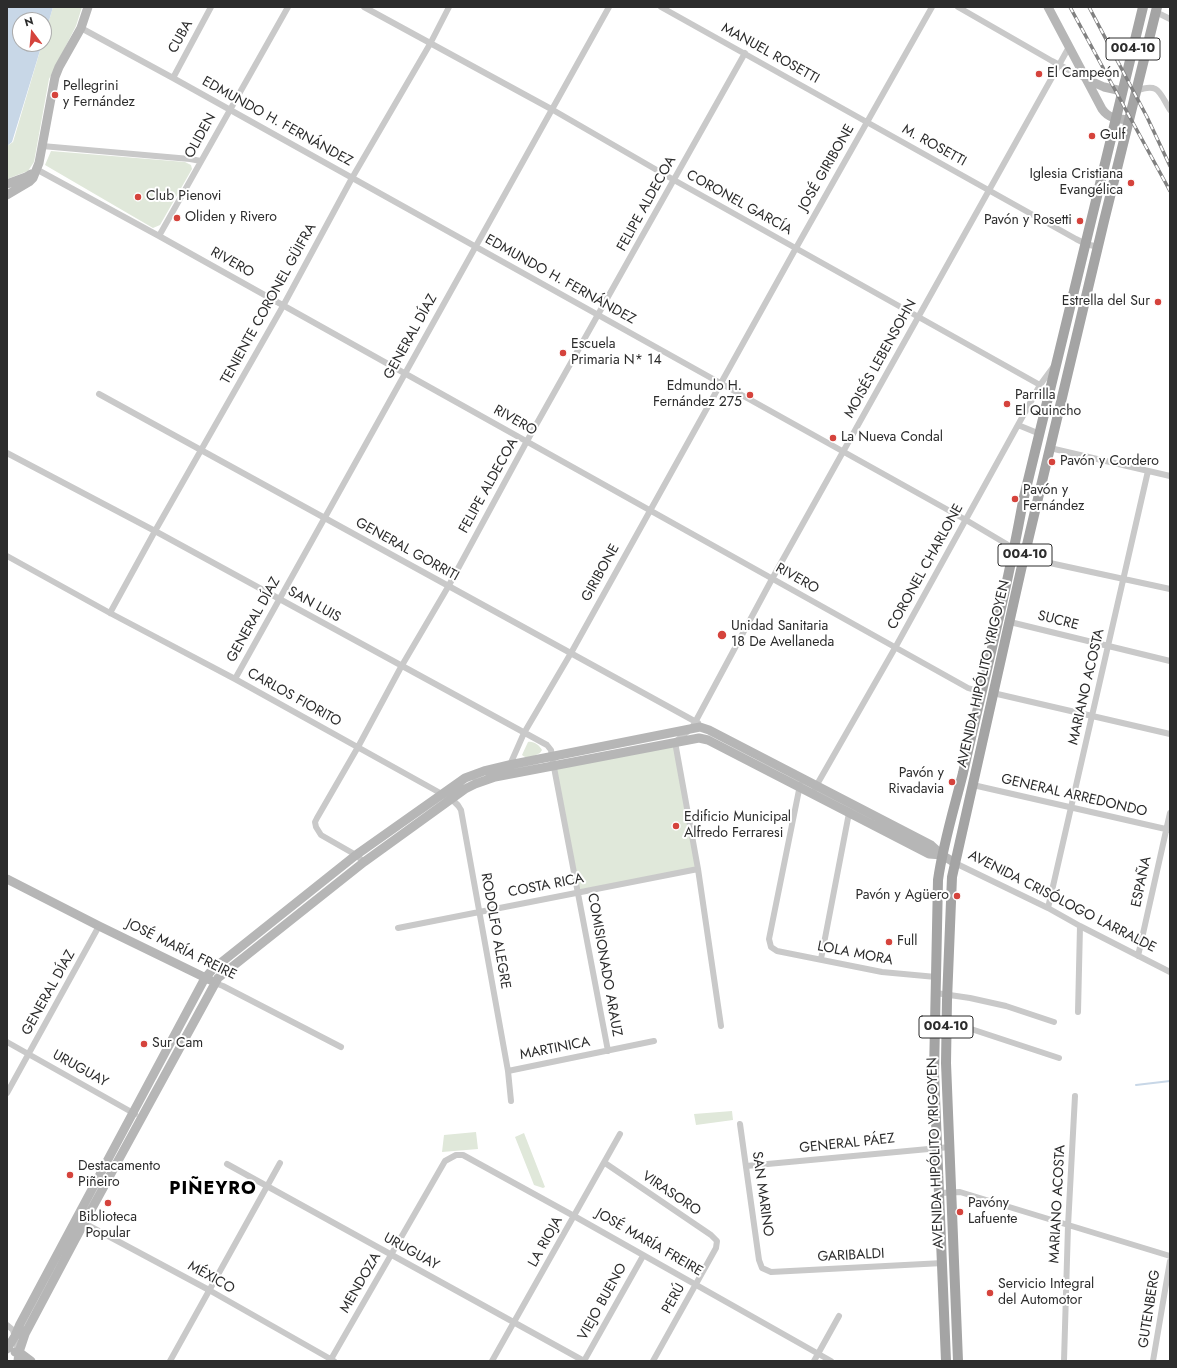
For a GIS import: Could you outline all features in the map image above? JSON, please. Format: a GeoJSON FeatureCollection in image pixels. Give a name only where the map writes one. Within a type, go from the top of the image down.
{"type":"FeatureCollection","features":[{"type":"Feature","properties":{"kind":"main road"},"geometry":{"type":"LineString","coordinates":[[7,195],[29,182],[35,174],[39,163],[55,76],[81,28],[88,7]]}},
{"type":"Feature","properties":{"kind":"main road"},"geometry":{"type":"LineString","coordinates":[[1048,7],[1102,109],[1106,114],[1116,119],[1130,120]]}},
{"type":"Feature","properties":{"kind":"main road","name":"AVENIDA HIPÓLITO YRIGOYEN"},"geometry":{"type":"LineString","coordinates":[[946,1361],[934,1068],[938,880],[942,855],[960,785],[1015,549],[1023,500],[1143,7]]}},
{"type":"Feature","properties":{"kind":"main road","name":"AVENIDA HIPÓLITO YRIGOYEN"},"geometry":{"type":"LineString","coordinates":[[958,1361],[946,1063],[951,882],[954,863],[1050,448],[1157,9]]}},
{"type":"Feature","properties":{"kind":"main road"},"geometry":{"type":"LineString","coordinates":[[1086,79],[1104,87],[1122,91]]}},
{"type":"Feature","properties":{"kind":"main road"},"geometry":{"type":"LineString","coordinates":[[7,184],[26,177],[36,169]]}},
{"type":"Feature","properties":{"kind":"main road"},"geometry":{"type":"LineString","coordinates":[[19,1357],[25,1334],[141,1117],[215,983],[224,972],[364,862],[451,799],[475,784],[553,761],[694,725],[704,728],[801,783],[812,794],[929,854],[942,855]]}},
{"type":"Feature","properties":{"kind":"main road"},"geometry":{"type":"LineString","coordinates":[[31,1361],[7,1351],[76,1218],[205,978],[213,969],[356,855],[465,778],[474,774],[509,765],[553,761],[693,738],[704,739],[801,783]]}},
{"type":"Feature","properties":{"kind":"main road","name":"AVENIDA CRISÓLOGO LARRALDE"},"geometry":{"type":"LineString","coordinates":[[801,783],[817,786],[931,845],[954,863]]}},
{"type":"Feature","properties":{"kind":"main road","name":"JOSÉ MARÍA FREIRE"},"geometry":{"type":"LineString","coordinates":[[7,879],[215,983]]}},
{"type":"Feature","properties":{"kind":"street","name":"CUBA"},"geometry":{"type":"LineString","coordinates":[[172,78],[211,7]]}},
{"type":"Feature","properties":{"kind":"street","name":"OLIDEN"},"geometry":{"type":"LineString","coordinates":[[159,236],[288,7]]}},
{"type":"Feature","properties":{"kind":"street","name":"CORONEL GARCÍA"},"geometry":{"type":"LineString","coordinates":[[364,7],[553,110],[674,180],[1040,385]]}},
{"type":"Feature","properties":{"kind":"street","name":"TENIENTE CORONEL GÜIFRA"},"geometry":{"type":"LineString","coordinates":[[110,613],[155,531],[284,306],[352,178],[430,44],[449,7]]}},
{"type":"Feature","properties":{"kind":"street","name":"GENERAL DÍAZ"},"geometry":{"type":"LineString","coordinates":[[235,679],[609,7]]}},
{"type":"Feature","properties":{"kind":"street","name":"MANUEL ROSETTI"},"geometry":{"type":"LineString","coordinates":[[661,7],[867,122]]}},
{"type":"Feature","properties":{"kind":"street","name":"JOSÉ GIRIBONE"},"geometry":{"type":"LineString","coordinates":[[721,384],[932,7]]}},
{"type":"Feature","properties":{"kind":"street"},"geometry":{"type":"LineString","coordinates":[[958,7],[1086,79]]}},
{"type":"Feature","properties":{"kind":"street"},"geometry":{"type":"LineString","coordinates":[[1157,9],[1170,19]]}},
{"type":"Feature","properties":{"kind":"street","name":"EDMUNDO H. FERNÁNDEZ"},"geometry":{"type":"LineString","coordinates":[[81,28],[966,520],[1025,555],[1036,560],[1170,589]]}},
{"type":"Feature","properties":{"kind":"street","name":"MOISÉS LEBENSOHN"},"geometry":{"type":"LineString","coordinates":[[675,742],[694,725],[772,579],[1069,47]]}},
{"type":"Feature","properties":{"kind":"street","name":"FELIPE ALDECOA"},"geometry":{"type":"LineString","coordinates":[[356,855],[320,835],[315,822],[358,747],[401,666],[448,587],[527,441],[745,53]]}},
{"type":"Feature","properties":{"kind":"street"},"geometry":{"type":"LineString","coordinates":[[1136,92],[1147,87],[1155,88],[1170,110]]}},
{"type":"Feature","properties":{"kind":"street","name":"M. ROSETTI"},"geometry":{"type":"LineString","coordinates":[[867,122],[989,190]]}},
{"type":"Feature","properties":{"kind":"street"},"geometry":{"type":"LineString","coordinates":[[42,146],[190,158],[201,161]]}},
{"type":"Feature","properties":{"kind":"street","name":"RIVERO"},"geometry":{"type":"LineString","coordinates":[[36,169],[527,441],[895,648],[968,688],[981,692]]}},
{"type":"Feature","properties":{"kind":"street"},"geometry":{"type":"LineString","coordinates":[[989,190],[1086,244],[1098,247]]}},
{"type":"Feature","properties":{"kind":"street","name":"CORONEL CHARLONE"},"geometry":{"type":"LineString","coordinates":[[812,794],[895,648],[1040,385],[1057,362]]}},
{"type":"Feature","properties":{"kind":"street","name":"GIRIBONE"},"geometry":{"type":"LineString","coordinates":[[505,776],[524,733],[721,384]]}},
{"type":"Feature","properties":{"kind":"street","name":"GENERAL GORRITI"},"geometry":{"type":"LineString","coordinates":[[99,394],[570,653],[694,725]]}},
{"type":"Feature","properties":{"kind":"street"},"geometry":{"type":"LineString","coordinates":[[1018,425],[1040,434]]}},
{"type":"Feature","properties":{"kind":"street"},"geometry":{"type":"LineString","coordinates":[[1050,448],[1170,476]]}},
{"type":"Feature","properties":{"kind":"street","name":"SAN LUIS"},"geometry":{"type":"LineString","coordinates":[[7,453],[155,531],[547,745],[551,750],[553,761]]}},
{"type":"Feature","properties":{"kind":"street","name":"MARIANO ACOSTA"},"geometry":{"type":"LineString","coordinates":[[1048,908],[1148,471]]}},
{"type":"Feature","properties":{"kind":"street","name":"CARLOS FIORITO"},"geometry":{"type":"LineString","coordinates":[[7,556],[110,613],[235,679],[451,799]]}},
{"type":"Feature","properties":{"kind":"street","name":"SUCRE"},"geometry":{"type":"LineString","coordinates":[[1010,622],[1170,661]]}},
{"type":"Feature","properties":{"kind":"street"},"geometry":{"type":"LineString","coordinates":[[994,693],[1170,734]]}},
{"type":"Feature","properties":{"kind":"street"},"geometry":{"type":"LineString","coordinates":[[675,742],[698,869],[721,1026]]}},
{"type":"Feature","properties":{"kind":"street","name":"COMISIONADO ARAUZ"},"geometry":{"type":"LineString","coordinates":[[553,761],[608,1051]]}},
{"type":"Feature","properties":{"kind":"street","name":"LOLA MORA"},"geometry":{"type":"LineString","coordinates":[[801,783],[769,939],[771,947],[777,951],[882,972],[936,977]]}},
{"type":"Feature","properties":{"kind":"street","name":"GENERAL ARREDONDO"},"geometry":{"type":"LineString","coordinates":[[973,785],[1168,829]]}},
{"type":"Feature","properties":{"kind":"street","name":"RODOLFO ALEGRE"},"geometry":{"type":"LineString","coordinates":[[451,799],[459,805],[461,810],[508,1071],[511,1101]]}},
{"type":"Feature","properties":{"kind":"street"},"geometry":{"type":"LineString","coordinates":[[821,960],[849,813]]}},
{"type":"Feature","properties":{"kind":"street","name":"ESPAÑA"},"geometry":{"type":"LineString","coordinates":[[1138,956],[1168,829],[1170,813]]}},
{"type":"Feature","properties":{"kind":"street"},"geometry":{"type":"LineString","coordinates":[[356,855],[364,862]]}},
{"type":"Feature","properties":{"kind":"street","name":"AVENIDA CRISÓLOGO LARRALDE"},"geometry":{"type":"LineString","coordinates":[[954,863],[1048,908],[1170,972]]}},
{"type":"Feature","properties":{"kind":"street","name":"COSTA RICA"},"geometry":{"type":"LineString","coordinates":[[398,928],[698,869]]}},
{"type":"Feature","properties":{"kind":"street","name":"GENERAL DÍAZ"},"geometry":{"type":"LineString","coordinates":[[7,1092],[99,926]]}},
{"type":"Feature","properties":{"kind":"street"},"geometry":{"type":"LineString","coordinates":[[1078,1012],[1080,926]]}},
{"type":"Feature","properties":{"kind":"street","name":"JOSÉ MARÍA FREIRE"},"geometry":{"type":"LineString","coordinates":[[215,983],[341,1047]]}},
{"type":"Feature","properties":{"kind":"street"},"geometry":{"type":"LineString","coordinates":[[936,993],[970,998],[1006,1006],[1054,1022]]}},
{"type":"Feature","properties":{"kind":"street"},"geometry":{"type":"LineString","coordinates":[[946,1025],[962,1026],[1059,1058]]}},
{"type":"Feature","properties":{"kind":"street","name":"MARTINICA"},"geometry":{"type":"LineString","coordinates":[[508,1071],[654,1041]]}},
{"type":"Feature","properties":{"kind":"street","name":"URUGUAY"},"geometry":{"type":"LineString","coordinates":[[7,1042],[141,1117]]}},
{"type":"Feature","properties":{"kind":"street","name":"MARIANO ACOSTA"},"geometry":{"type":"LineString","coordinates":[[1064,1361],[1068,1226],[1075,1096]]}},
{"type":"Feature","properties":{"kind":"street","name":"SAN MARINO"},"geometry":{"type":"LineString","coordinates":[[740,1124],[759,1260],[762,1268]]}},
{"type":"Feature","properties":{"kind":"street","name":"LA RIOJA"},"geometry":{"type":"LineString","coordinates":[[492,1361],[620,1134]]}},
{"type":"Feature","properties":{"kind":"street","name":"GENERAL PÁEZ"},"geometry":{"type":"LineString","coordinates":[[746,1166],[950,1147]]}},
{"type":"Feature","properties":{"kind":"street","name":"JOSÉ MARÍA FREIRE"},"geometry":{"type":"LineString","coordinates":[[451,1157],[463,1155],[831,1361]]}},
{"type":"Feature","properties":{"kind":"street","name":"MENDOZA"},"geometry":{"type":"LineString","coordinates":[[332,1360],[445,1161],[451,1157]]}},
{"type":"Feature","properties":{"kind":"street"},"geometry":{"type":"LineString","coordinates":[[170,1361],[208,1290],[268,1187],[280,1163]]}},
{"type":"Feature","properties":{"kind":"street","name":"VIRASORO"},"geometry":{"type":"LineString","coordinates":[[605,1163],[714,1237],[717,1245],[716,1248]]}},
{"type":"Feature","properties":{"kind":"street","name":"URUGUAY"},"geometry":{"type":"LineString","coordinates":[[227,1164],[584,1361]]}},
{"type":"Feature","properties":{"kind":"street"},"geometry":{"type":"LineString","coordinates":[[940,1192],[960,1192],[1170,1256]]}},
{"type":"Feature","properties":{"kind":"street","name":"MÉXICO"},"geometry":{"type":"LineString","coordinates":[[76,1218],[332,1360]]}},
{"type":"Feature","properties":{"kind":"street","name":"PERÚ"},"geometry":{"type":"LineString","coordinates":[[653,1361],[716,1248]]}},
{"type":"Feature","properties":{"kind":"street","name":"VIEJO BUENO"},"geometry":{"type":"LineString","coordinates":[[584,1361],[643,1256]]}},
{"type":"Feature","properties":{"kind":"street","name":"GUTENBERG"},"geometry":{"type":"LineString","coordinates":[[1154,1361],[1170,1261]]}},
{"type":"Feature","properties":{"kind":"street","name":"GARIBALDI"},"geometry":{"type":"LineString","coordinates":[[762,1268],[771,1272],[943,1263]]}},
{"type":"Feature","properties":{"kind":"street"},"geometry":{"type":"LineString","coordinates":[[814,1361],[839,1316]]}},
{"type":"Feature","properties":{"kind":"street"},"geometry":{"type":"LineString","coordinates":[[7,1325],[13,1330],[19,1357]]}},
{"type":"Feature","properties":{"kind":"shaded area"},"geometry":{"type":"Polygon","coordinates":[[[53,7],[82,7],[76,26],[49,79],[34,162],[28,171],[7,179],[7,146],[13,142],[40,52],[52,52],[52,12],[53,7]]]}},
{"type":"Feature","properties":{"kind":"shaded area","name":"Club Pienovi"},"geometry":{"type":"Polygon","coordinates":[[[51,151],[185,162],[191,165],[192,169],[160,225],[153,228],[45,165],[51,151]]]}},
{"type":"Feature","properties":{"kind":"shaded area"},"geometry":{"type":"Polygon","coordinates":[[[528,742],[538,745],[542,750],[540,753],[528,757],[522,755],[528,742]]]}},
{"type":"Feature","properties":{"kind":"shaded area"},"geometry":{"type":"Polygon","coordinates":[[[675,742],[698,869],[578,892],[554,766],[675,742]]]}},
{"type":"Feature","properties":{"kind":"shaded area"},"geometry":{"type":"Polygon","coordinates":[[[732,1111],[733,1120],[696,1125],[694,1114],[732,1111]]]}},
{"type":"Feature","properties":{"kind":"shaded area"},"geometry":{"type":"Polygon","coordinates":[[[476,1132],[478,1149],[442,1152],[444,1135],[476,1132]]]}},
{"type":"Feature","properties":{"kind":"shaded area"},"geometry":{"type":"Polygon","coordinates":[[[524,1133],[545,1187],[543,1188],[534,1185],[515,1137],[524,1133]]]}},
{"type":"Feature","properties":{"kind":"water"},"geometry":{"type":"Polygon","coordinates":[[[7,7],[53,7],[52,12],[12,12],[12,52],[40,52],[12,142],[7,146],[7,7]]]}},
{"type":"Feature","properties":{"kind":"waterway"},"geometry":{"type":"LineString","coordinates":[[1136,1085],[1170,1081]]}},
{"type":"Feature","properties":{"kind":"railway"},"geometry":{"type":"LineString","coordinates":[[1070,7],[1170,191]]}},
{"type":"Feature","properties":{"kind":"railway"},"geometry":{"type":"LineString","coordinates":[[1089,7],[1147,117],[1170,166]]}},
{"type":"Feature","properties":{"kind":"place","name":"El Campeón"},"geometry":{"type":"Point","coordinates":[1039,74]}},
{"type":"Feature","properties":{"kind":"place","name":"Pellegrini y Fernández"},"geometry":{"type":"Point","coordinates":[55,95]}},
{"type":"Feature","properties":{"kind":"place","name":"Gulf"},"geometry":{"type":"Point","coordinates":[1092,136]}},
{"type":"Feature","properties":{"kind":"place","name":"Iglesia Cristiana Evangélica"},"geometry":{"type":"Point","coordinates":[1131,183]}},
{"type":"Feature","properties":{"kind":"place","name":"Club Pienovi"},"geometry":{"type":"Point","coordinates":[138,197]}},
{"type":"Feature","properties":{"kind":"place","name":"Oliden y Rivero"},"geometry":{"type":"Point","coordinates":[177,218]}},
{"type":"Feature","properties":{"kind":"place","name":"Pavón y Rosetti"},"geometry":{"type":"Point","coordinates":[1080,221]}},
{"type":"Feature","properties":{"kind":"place","name":"Estrella del Sur"},"geometry":{"type":"Point","coordinates":[1158,302]}},
{"type":"Feature","properties":{"kind":"place","name":"Escuela Primaria N* 14"},"geometry":{"type":"Point","coordinates":[563,353]}},
{"type":"Feature","properties":{"kind":"place","name":"Edmundo H. Fernández 275"},"geometry":{"type":"Point","coordinates":[750,395]}},
{"type":"Feature","properties":{"kind":"place","name":"Parrilla El Quincho"},"geometry":{"type":"Point","coordinates":[1007,404]}},
{"type":"Feature","properties":{"kind":"place","name":"La Nueva Condal"},"geometry":{"type":"Point","coordinates":[833,438]}},
{"type":"Feature","properties":{"kind":"place","name":"Pavón y Cordero"},"geometry":{"type":"Point","coordinates":[1052,462]}},
{"type":"Feature","properties":{"kind":"place","name":"Pavón y Fernández"},"geometry":{"type":"Point","coordinates":[1015,499]}},
{"type":"Feature","properties":{"kind":"place","name":"Unidad Sanitaria 18 De Avellaneda"},"geometry":{"type":"Point","coordinates":[722,635]}},
{"type":"Feature","properties":{"kind":"place","name":"Pavón y Rivadavia"},"geometry":{"type":"Point","coordinates":[952,782]}},
{"type":"Feature","properties":{"kind":"place","name":"Edificio Municipal Alfredo Ferraresi"},"geometry":{"type":"Point","coordinates":[676,826]}},
{"type":"Feature","properties":{"kind":"place","name":"Pavón y Agüero"},"geometry":{"type":"Point","coordinates":[957,896]}},
{"type":"Feature","properties":{"kind":"place","name":"Full"},"geometry":{"type":"Point","coordinates":[889,942]}},
{"type":"Feature","properties":{"kind":"place","name":"Sur Cam"},"geometry":{"type":"Point","coordinates":[144,1044]}},
{"type":"Feature","properties":{"kind":"place","name":"Destacamento Piñeiro"},"geometry":{"type":"Point","coordinates":[70,1175]}},
{"type":"Feature","properties":{"kind":"place","name":"Biblioteca Popular"},"geometry":{"type":"Point","coordinates":[108,1203]}},
{"type":"Feature","properties":{"kind":"place","name":"Pavóny Lafuente"},"geometry":{"type":"Point","coordinates":[960,1212]}},
{"type":"Feature","properties":{"kind":"place","name":"Servicio Integral del Automotor"},"geometry":{"type":"Point","coordinates":[990,1293]}},
{"type":"Feature","properties":{"kind":"district","name":"PIÑEYRO"},"geometry":{"type":"Point","coordinates":[213,1190]}}]}
